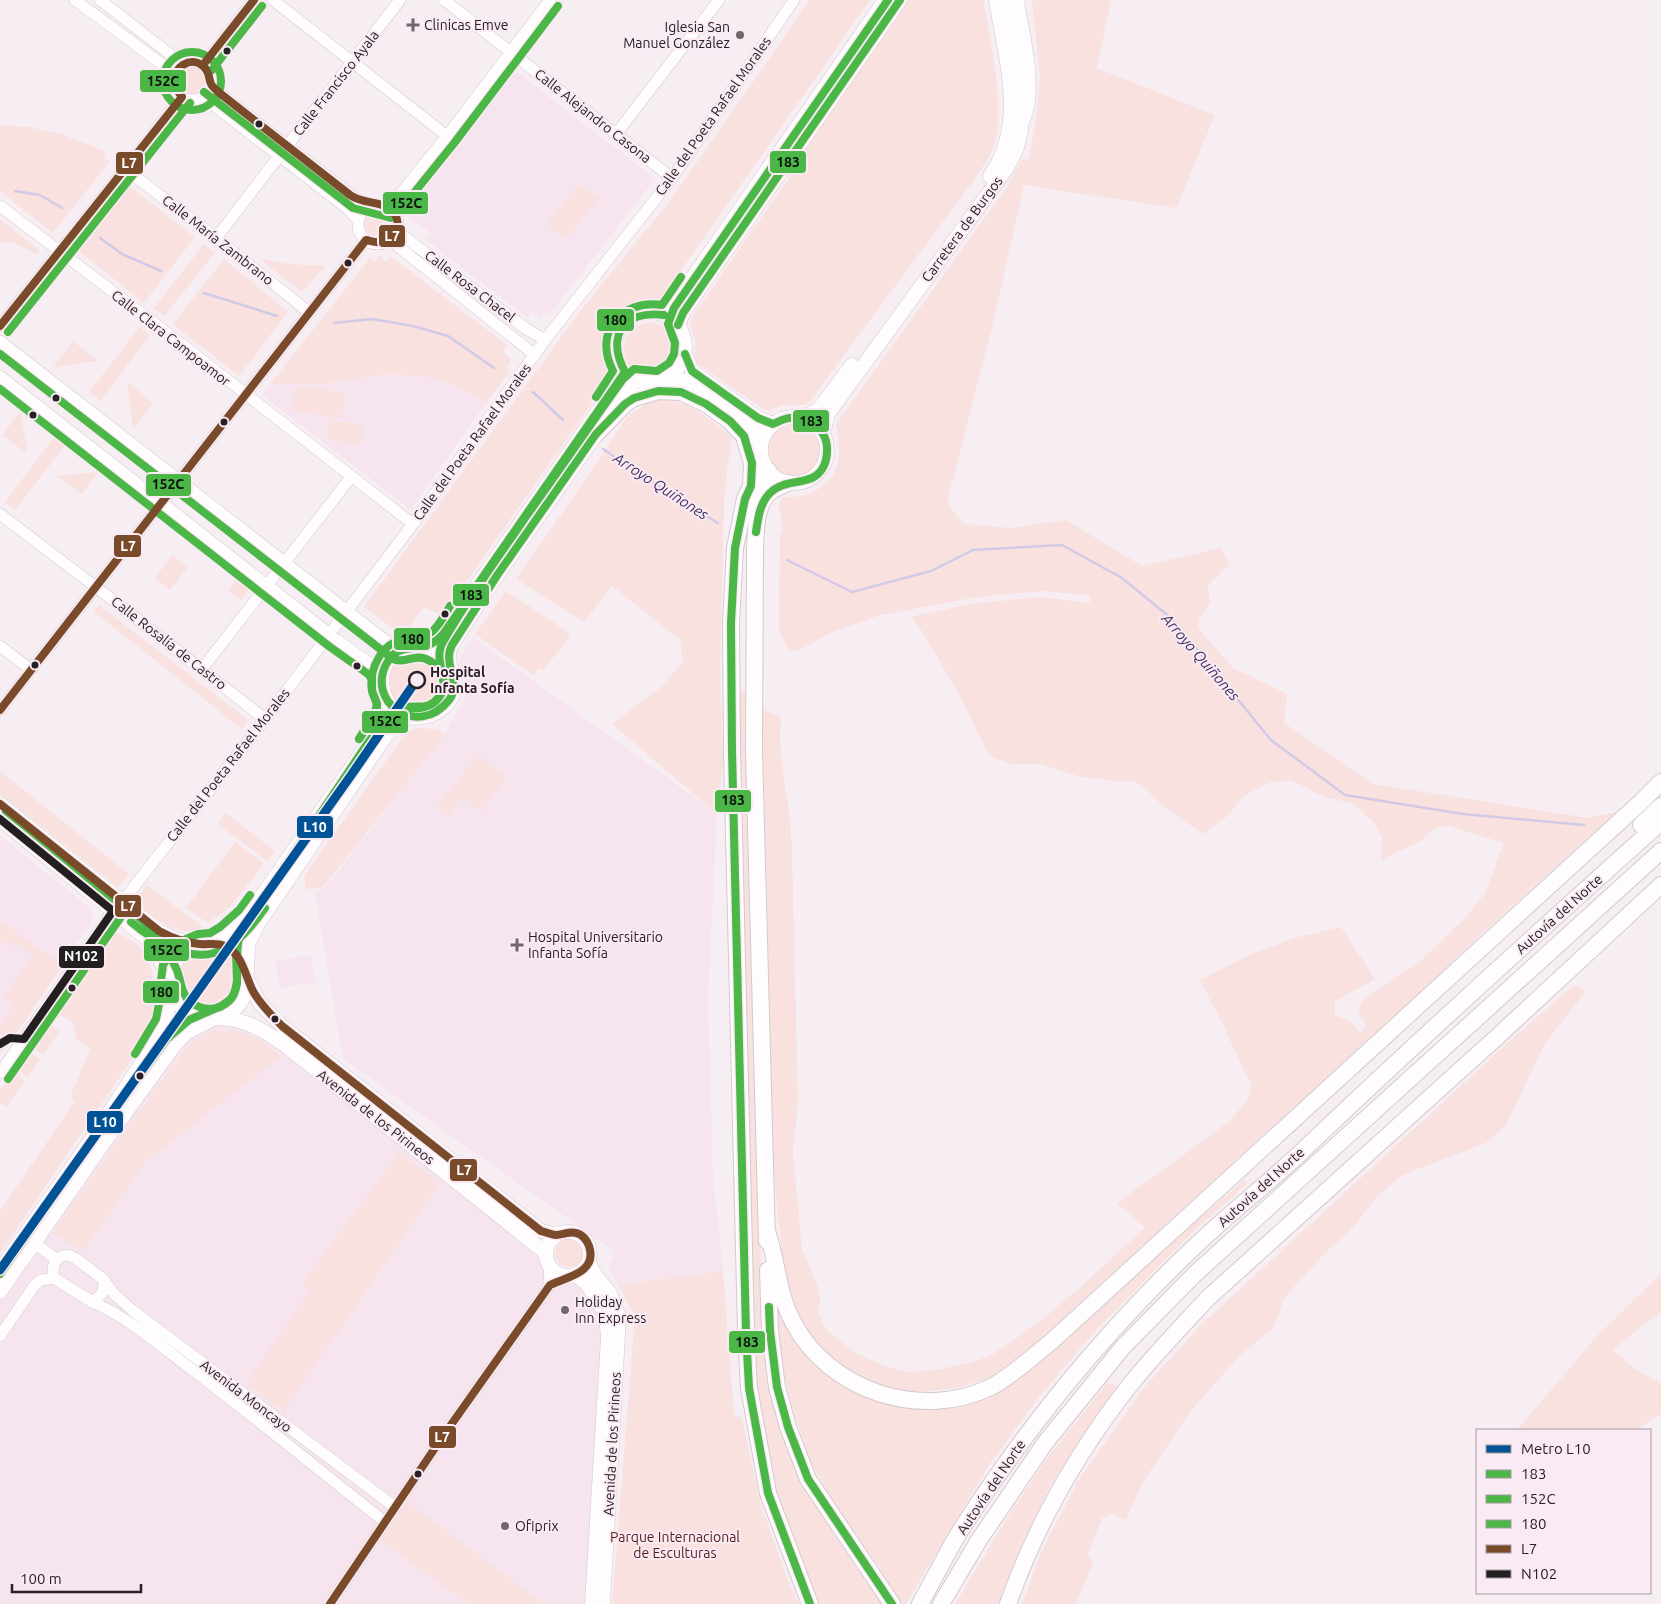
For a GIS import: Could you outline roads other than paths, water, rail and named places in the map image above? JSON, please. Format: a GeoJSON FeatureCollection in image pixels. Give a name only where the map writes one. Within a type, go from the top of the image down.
{"type":"FeatureCollection","features":[{"type":"Feature","properties":{"kind":"highway"},"geometry":{"type":"LineString","coordinates":[[596,434],[625,404],[634,398],[658,391],[681,392],[706,404],[730,421],[744,436],[752,463],[751,486],[745,499],[736,548],[731,623],[746,1332],[749,1388],[768,1493],[810,1604]]}},
{"type":"Feature","properties":{"kind":"highway"},"geometry":{"type":"LineString","coordinates":[[742,519],[768,470]]}},
{"type":"Feature","properties":{"kind":"highway"},"geometry":{"type":"LineString","coordinates":[[788,483],[776,488],[767,495],[761,506],[757,523],[755,559],[754,751],[770,1331],[777,1387],[788,1427],[808,1479],[892,1604]]}},
{"type":"Feature","properties":{"kind":"highway"},"geometry":{"type":"LineString","coordinates":[[767,1231],[773,1250],[777,1280],[784,1304],[803,1339],[817,1356],[837,1373],[871,1391],[907,1400],[938,1400],[968,1395],[990,1387],[1012,1374],[1052,1341],[1476,955],[1642,802],[1661,782]]}},
{"type":"Feature","properties":{"kind":"highway"},"geometry":{"type":"LineString","coordinates":[[1532,938],[1563,900],[1661,806]]}},
{"type":"Feature","properties":{"kind":"highway","name":"Autovía del Norte"},"geometry":{"type":"LineString","coordinates":[[920,1604],[961,1530],[1002,1469],[1044,1410],[1106,1337],[1190,1250],[1282,1170],[1532,938],[1661,822]]}},
{"type":"Feature","properties":{"kind":"highway","name":"Autovía del Norte"},"geometry":{"type":"LineString","coordinates":[[941,1604],[979,1540],[1045,1443],[1123,1347],[1196,1274],[1661,851]]}},
{"type":"Feature","properties":{"kind":"highway"},"geometry":{"type":"LineString","coordinates":[[1008,1604],[1059,1490],[1090,1438],[1130,1385],[1168,1341],[1208,1298],[1497,1037],[1661,885]]}},
{"type":"Feature","properties":{"kind":"main road"},"geometry":{"type":"LineString","coordinates":[[664,315],[673,306],[885,0]]}},
{"type":"Feature","properties":{"kind":"main road"},"geometry":{"type":"LineString","coordinates":[[678,325],[683,314],[900,0]]}},
{"type":"Feature","properties":{"kind":"main road","name":"Carretera de Burgos"},"geometry":{"type":"LineString","coordinates":[[804,418],[819,409],[998,166],[1007,143],[1011,117],[1011,92],[996,0]]}},
{"type":"Feature","properties":{"kind":"main road","name":"Carretera de Burgos"},"geometry":{"type":"LineString","coordinates":[[824,433],[828,414],[1007,168],[1017,147],[1021,128],[1021,87],[1006,0]]}},
{"type":"Feature","properties":{"kind":"main road"},"geometry":{"type":"LineString","coordinates":[[685,354],[679,367],[669,377],[653,382],[631,375],[619,363],[616,353],[616,342],[622,328],[633,317],[643,313],[654,312],[664,315],[678,325],[683,334],[685,354],[692,371],[758,418],[773,424]]}},
{"type":"Feature","properties":{"kind":"main road"},"geometry":{"type":"LineString","coordinates":[[387,703],[408,717],[421,718],[435,714],[444,707],[453,694],[454,684],[449,651],[454,640],[631,384],[631,375]]}},
{"type":"Feature","properties":{"kind":"main road"},"geometry":{"type":"LineString","coordinates":[[0,1270],[93,1137],[162,1032],[167,1017],[173,968],[180,957],[189,949],[207,944],[226,935],[246,917],[379,728],[385,716],[387,703],[382,689],[382,675],[387,662],[400,651],[413,647],[424,647],[434,643],[444,633],[631,375]]}},
{"type":"Feature","properties":{"kind":"main road"},"geometry":{"type":"LineString","coordinates":[[669,377],[686,381],[751,427],[757,433],[762,443]]}},
{"type":"Feature","properties":{"kind":"main road"},"geometry":{"type":"LineString","coordinates":[[786,418],[804,418],[818,426],[824,433],[828,454],[822,469],[810,480],[788,483],[780,480],[768,470],[761,452],[762,443],[768,429],[773,424],[786,418]]}},
{"type":"Feature","properties":{"kind":"main road"},"geometry":{"type":"LineString","coordinates":[[424,647],[433,651],[450,667]]}},
{"type":"Feature","properties":{"kind":"main road"},"geometry":{"type":"LineString","coordinates":[[0,1292],[174,1046],[186,1033],[231,1012],[240,1004],[246,993],[248,944],[258,924],[387,734],[398,722],[408,717]]}},
{"type":"Feature","properties":{"kind":"main road"},"geometry":{"type":"LineString","coordinates":[[0,804],[117,906],[155,950],[176,1000],[187,1012],[202,1019],[217,1018]]}},
{"type":"Feature","properties":{"kind":"main road"},"geometry":{"type":"LineString","coordinates":[[0,819],[117,906],[159,931],[175,939],[225,946],[235,952],[242,962],[247,977]]}},
{"type":"Feature","properties":{"kind":"main road","name":"Avenida de los Pirineos"},"geometry":{"type":"LineString","coordinates":[[247,977],[260,1003],[282,1026],[541,1231],[558,1235]]}},
{"type":"Feature","properties":{"kind":"main road","name":"Avenida de los Pirineos"},"geometry":{"type":"LineString","coordinates":[[217,1018],[233,1018],[253,1024],[286,1046],[548,1259]]}},
{"type":"Feature","properties":{"kind":"main road"},"geometry":{"type":"LineString","coordinates":[[570,1232],[579,1234],[583,1238],[590,1248],[589,1262],[585,1269],[572,1276],[558,1274],[548,1259],[551,1241],[558,1235],[570,1232]]}},
{"type":"Feature","properties":{"kind":"main road","name":"Avenida de los Pirineos"},"geometry":{"type":"LineString","coordinates":[[589,1262],[595,1275],[610,1293],[619,1317],[603,1604]]}},
{"type":"Feature","properties":{"kind":"main road","name":"Avenida de los Pirineos"},"geometry":{"type":"LineString","coordinates":[[572,1276],[587,1284],[606,1315],[607,1330],[592,1604]]}},
{"type":"Feature","properties":{"kind":"street"},"geometry":{"type":"LineString","coordinates":[[75,0],[166,68],[174,77]]}},
{"type":"Feature","properties":{"kind":"street"},"geometry":{"type":"LineString","coordinates":[[100,0],[175,58],[189,62]]}},
{"type":"Feature","properties":{"kind":"street"},"geometry":{"type":"LineString","coordinates":[[203,65],[254,0]]}},
{"type":"Feature","properties":{"kind":"street"},"geometry":{"type":"LineString","coordinates":[[273,0],[447,136]]}},
{"type":"Feature","properties":{"kind":"street","name":"Calle Francisco Ayala"},"geometry":{"type":"LineString","coordinates":[[216,238],[400,0]]}},
{"type":"Feature","properties":{"kind":"street","name":"Calle Alejandro Casona"},"geometry":{"type":"LineString","coordinates":[[444,0],[672,178]]}},
{"type":"Feature","properties":{"kind":"street"},"geometry":{"type":"LineString","coordinates":[[389,208],[447,136],[550,0]]}},
{"type":"Feature","properties":{"kind":"street"},"geometry":{"type":"LineString","coordinates":[[616,134],[720,0]]}},
{"type":"Feature","properties":{"kind":"street"},"geometry":{"type":"LineString","coordinates":[[1018,0],[1026,46],[1031,93],[1028,112],[1021,128]]}},
{"type":"Feature","properties":{"kind":"street","name":"Calle del Poeta Rafael Morales"},"geometry":{"type":"LineString","coordinates":[[0,1074],[117,906],[265,719],[414,524],[545,340],[672,178],[793,1]]}},
{"type":"Feature","properties":{"kind":"street"},"geometry":{"type":"LineString","coordinates":[[189,62],[203,65],[209,70],[212,77],[212,85],[208,92],[196,100],[182,97],[176,91],[174,84],[176,70],[182,64],[189,62]]}},
{"type":"Feature","properties":{"kind":"street"},"geometry":{"type":"LineString","coordinates":[[212,85],[222,95],[358,200],[382,205],[389,208],[397,220],[397,228],[394,235],[388,241],[381,244],[373,244],[366,240],[358,228],[358,220],[361,213],[367,207],[374,204]]}},
{"type":"Feature","properties":{"kind":"street"},"geometry":{"type":"LineString","coordinates":[[0,326],[60,253],[182,97]]}},
{"type":"Feature","properties":{"kind":"street"},"geometry":{"type":"LineString","coordinates":[[203,97],[348,209],[358,220]]}},
{"type":"Feature","properties":{"kind":"street","name":"Calle María Zambrano"},"geometry":{"type":"LineString","coordinates":[[125,169],[310,313]]}},
{"type":"Feature","properties":{"kind":"street","name":"Calle Clara Campoamor"},"geometry":{"type":"LineString","coordinates":[[0,206],[414,524]]}},
{"type":"Feature","properties":{"kind":"street","name":"Calle Rosa Chacel"},"geometry":{"type":"LineString","coordinates":[[397,228],[403,236],[510,317],[545,340]]}},
{"type":"Feature","properties":{"kind":"street"},"geometry":{"type":"LineString","coordinates":[[0,710],[366,240]]}},
{"type":"Feature","properties":{"kind":"street","name":"Calle Rosa Chacel"},"geometry":{"type":"LineString","coordinates":[[388,241],[395,244],[535,355]]}},
{"type":"Feature","properties":{"kind":"street"},"geometry":{"type":"LineString","coordinates":[[0,341],[400,651]]}},
{"type":"Feature","properties":{"kind":"street"},"geometry":{"type":"LineString","coordinates":[[0,376],[375,667],[382,675]]}},
{"type":"Feature","properties":{"kind":"street"},"geometry":{"type":"LineString","coordinates":[[202,669],[351,477]]}},
{"type":"Feature","properties":{"kind":"street","name":"Calle Rosalía de Castro"},"geometry":{"type":"LineString","coordinates":[[1,516],[96,586],[265,719]]}},
{"type":"Feature","properties":{"kind":"street"},"geometry":{"type":"LineString","coordinates":[[0,646],[31,670]]}},
{"type":"Feature","properties":{"kind":"street"},"geometry":{"type":"LineString","coordinates":[[0,1336],[34,1286],[41,1280],[54,1278],[53,1266],[56,1259],[34,1243]]}},
{"type":"Feature","properties":{"kind":"street","name":"Avenida Moncayo"},"geometry":{"type":"LineString","coordinates":[[56,1259],[68,1255],[75,1258],[103,1279],[113,1293],[132,1310],[396,1507]]}},
{"type":"Feature","properties":{"kind":"street"},"geometry":{"type":"LineString","coordinates":[[548,1259],[550,1285]]}},
{"type":"Feature","properties":{"kind":"street"},"geometry":{"type":"LineString","coordinates":[[330,1604],[441,1438],[550,1285],[572,1276]]}},
{"type":"Feature","properties":{"kind":"street","name":"Avenida Moncayo"},"geometry":{"type":"LineString","coordinates":[[54,1278],[125,1320],[252,1416],[385,1522]]}},
{"type":"Feature","properties":{"kind":"street"},"geometry":{"type":"LineString","coordinates":[[92,1302],[102,1294],[105,1287],[103,1279]]}},
{"type":"Feature","properties":{"kind":"street"},"geometry":{"type":"LineString","coordinates":[[252,1416],[260,1406]]}},
{"type":"Feature","properties":{"kind":"waterway","name":"Arroyo Quiñones"},"geometry":{"type":"LineString","coordinates":[[15,191],[40,195],[62,208]]}},
{"type":"Feature","properties":{"kind":"waterway","name":"Arroyo Quiñones"},"geometry":{"type":"LineString","coordinates":[[100,238],[122,254],[161,271]]}},
{"type":"Feature","properties":{"kind":"waterway","name":"Arroyo Quiñones"},"geometry":{"type":"LineString","coordinates":[[204,293],[277,316]]}},
{"type":"Feature","properties":{"kind":"waterway","name":"Arroyo Quiñones"},"geometry":{"type":"LineString","coordinates":[[334,323],[372,319],[413,326],[448,336],[494,368]]}},
{"type":"Feature","properties":{"kind":"waterway","name":"Arroyo Quiñones"},"geometry":{"type":"LineString","coordinates":[[533,392],[563,420]]}},
{"type":"Feature","properties":{"kind":"waterway","name":"Arroyo Quiñones"},"geometry":{"type":"LineString","coordinates":[[603,449],[718,523]]}},
{"type":"Feature","properties":{"kind":"waterway","name":"Arroyo Quiñones"},"geometry":{"type":"LineString","coordinates":[[787,560],[852,592],[931,571],[973,550],[1062,545],[1122,578],[1172,619],[1271,740],[1345,795],[1463,814],[1584,825]]}},
{"type":"Feature","properties":{"kind":"metro line","name":"L10"},"geometry":{"type":"LineString","coordinates":[[0,1270],[418,678]]}},
{"type":"Feature","properties":{"kind":"place","name":"Clinicas Emve"},"geometry":{"type":"Point","coordinates":[413,25]}},
{"type":"Feature","properties":{"kind":"place","name":"Iglesia San Manuel González"},"geometry":{"type":"Point","coordinates":[740,35]}},
{"type":"Feature","properties":{"kind":"place","name":"Hospital Infanta Sofía"},"geometry":{"type":"Point","coordinates":[417,680]}},
{"type":"Feature","properties":{"kind":"place","name":"Hospital Universitario Infanta Sofía"},"geometry":{"type":"Point","coordinates":[517,945]}},
{"type":"Feature","properties":{"kind":"place","name":"Holiday Inn Express"},"geometry":{"type":"Point","coordinates":[565,1310]}},
{"type":"Feature","properties":{"kind":"place","name":"Ofiprix"},"geometry":{"type":"Point","coordinates":[505,1526]}},
{"type":"Feature","properties":{"kind":"park label","name":"Parque Internacional de Esculturas"},"geometry":{"type":"Point","coordinates":[675,1545]}}]}
